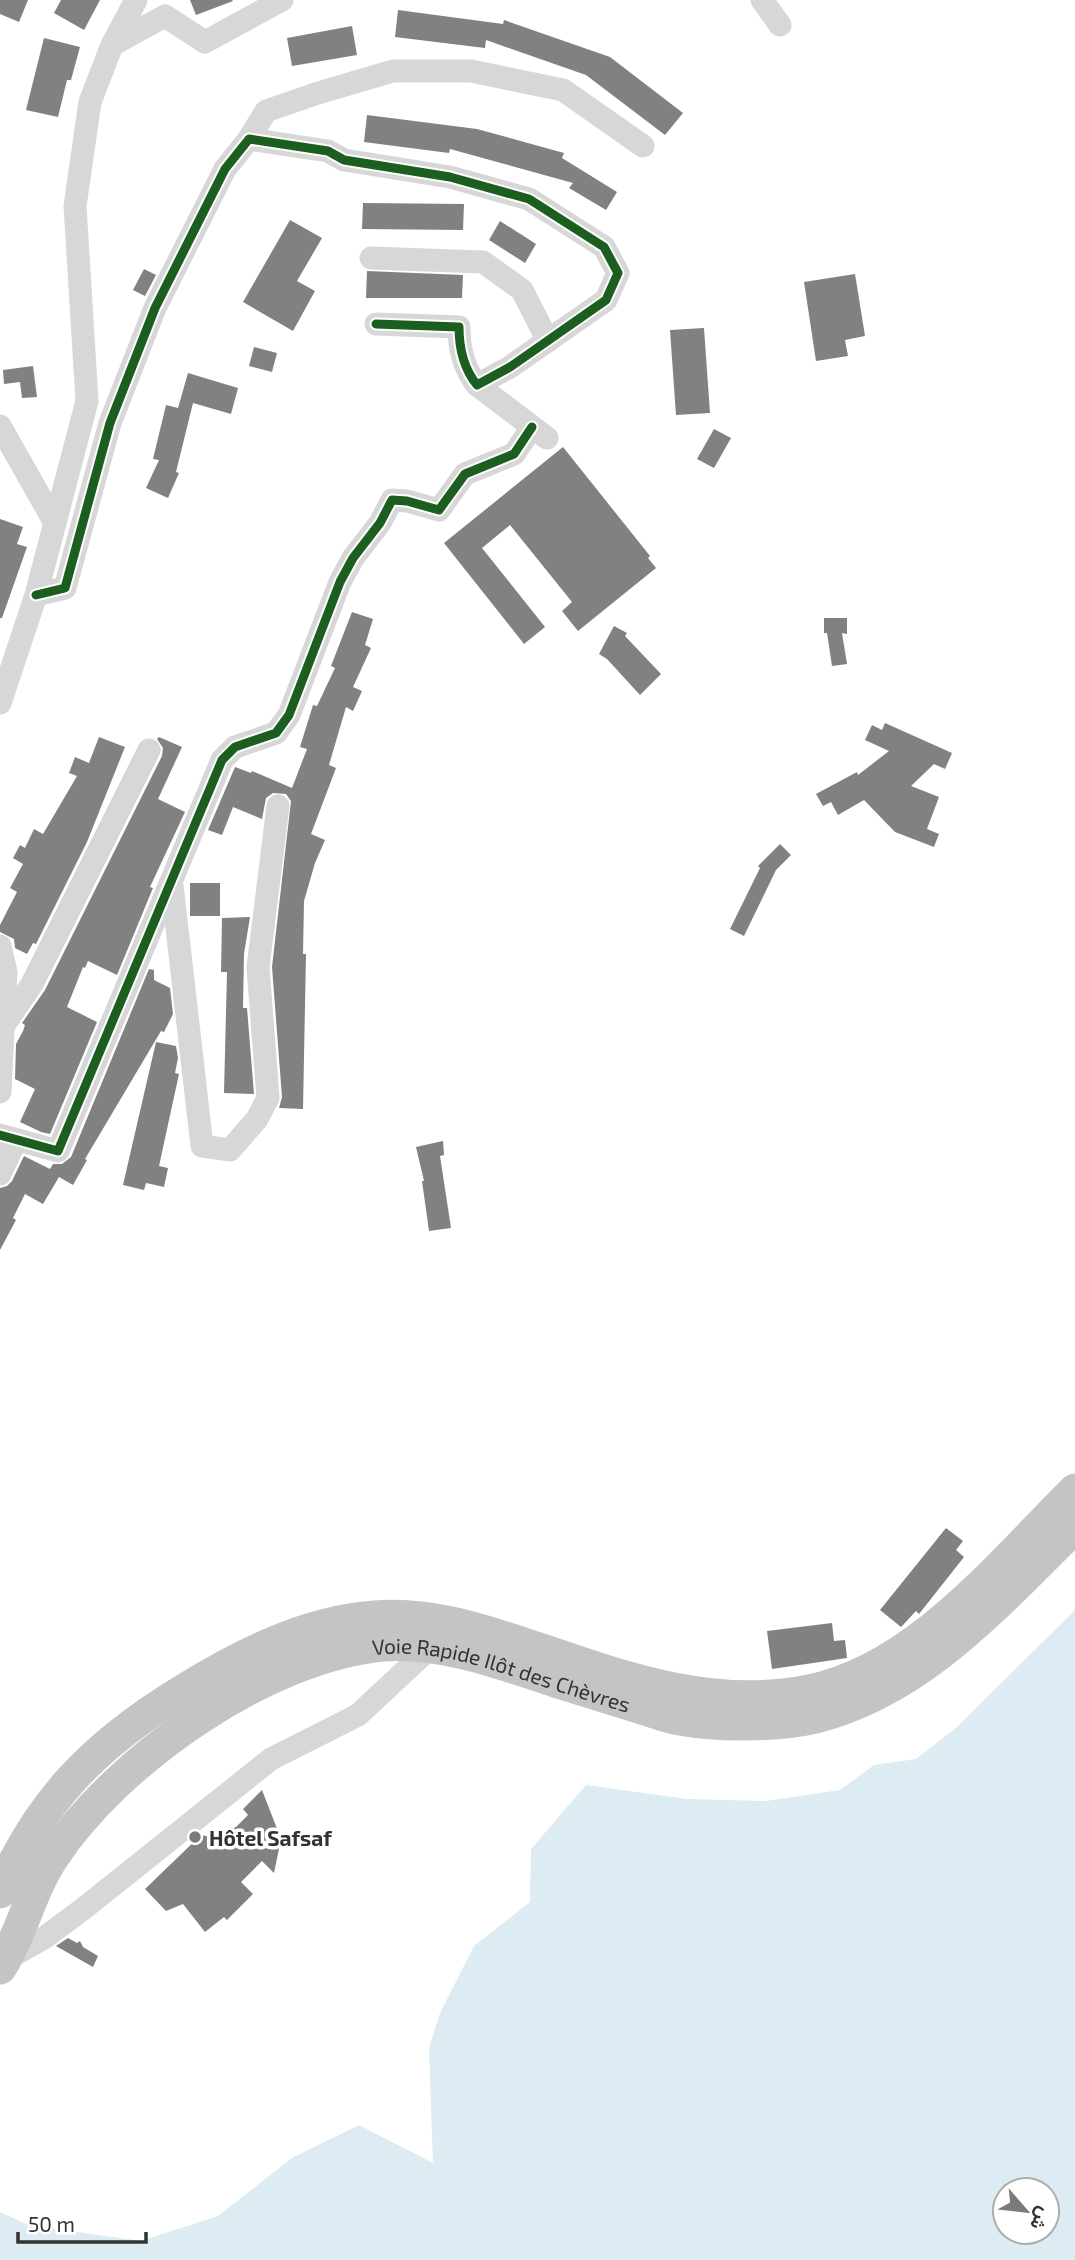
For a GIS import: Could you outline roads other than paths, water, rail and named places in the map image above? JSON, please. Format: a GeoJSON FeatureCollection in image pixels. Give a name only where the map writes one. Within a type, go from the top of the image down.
{"type":"FeatureCollection","features":[{"type":"Feature","properties":{"kind":"highway","name":"Voie Rapide Ilôt des Chèvres"},"geometry":{"type":"LineString","coordinates":[[0,1892],[15,1857],[40,1816],[88,1762],[136,1722],[199,1681],[276,1642],[309,1629],[377,1616],[428,1619],[479,1629],[570,1660],[682,1692],[749,1698],[811,1691],[864,1672],[919,1639],[954,1611],[1075,1490]]}},
{"type":"Feature","properties":{"kind":"highway","name":"Voie Rapide Ilôt des Chèvres"},"geometry":{"type":"LineString","coordinates":[[3,1964],[31,1896],[53,1857],[82,1819],[170,1737],[233,1698],[285,1672],[330,1655],[385,1645],[430,1647],[484,1658],[680,1719],[751,1724],[815,1717],[868,1698],[912,1675],[954,1643],[1075,1527]]}},
{"type":"Feature","properties":{"kind":"street"},"geometry":{"type":"LineString","coordinates":[[0,703],[36,595],[87,401],[75,206],[90,102],[112,45],[136,0]]}},
{"type":"Feature","properties":{"kind":"street"},"geometry":{"type":"LineString","coordinates":[[112,45],[165,16],[205,42],[282,0]]}},
{"type":"Feature","properties":{"kind":"street"},"geometry":{"type":"LineString","coordinates":[[762,0],[780,25]]}},
{"type":"Feature","properties":{"kind":"street"},"geometry":{"type":"LineString","coordinates":[[36,595],[65,588],[110,423],[155,308],[225,169],[266,111],[393,71],[471,71],[563,90],[643,146]]}},
{"type":"Feature","properties":{"kind":"street"},"geometry":{"type":"LineString","coordinates":[[248,139],[328,151],[344,160],[450,177],[529,199],[604,247],[618,273],[606,300],[510,367],[477,385]]}},
{"type":"Feature","properties":{"kind":"street"},"geometry":{"type":"LineString","coordinates":[[371,258],[483,262],[522,290],[548,341]]}},
{"type":"Feature","properties":{"kind":"street"},"geometry":{"type":"LineString","coordinates":[[0,1174],[8,1138],[58,1151],[222,760],[235,747],[275,733],[289,715],[340,582],[353,558],[380,523],[392,500],[407,501],[439,510],[465,474],[514,454],[540,433],[477,385],[467,373],[459,327],[376,324]]}},
{"type":"Feature","properties":{"kind":"street"},"geometry":{"type":"LineString","coordinates":[[0,426],[55,523]]}},
{"type":"Feature","properties":{"kind":"street"},"geometry":{"type":"LineString","coordinates":[[4,1025],[32,985],[149,750]]}},
{"type":"Feature","properties":{"kind":"street"},"geometry":{"type":"LineString","coordinates":[[171,882],[202,1146],[230,1150],[257,1119],[268,1098],[258,967],[278,806]]}},
{"type":"Feature","properties":{"kind":"street"},"geometry":{"type":"LineString","coordinates":[[0,1093],[6,972],[1,950]]}},
{"type":"Feature","properties":{"kind":"street"},"geometry":{"type":"LineString","coordinates":[[3,1964],[83,1909],[271,1759],[358,1715],[430,1647]]}},
{"type":"Feature","properties":{"kind":"place","name":"Hôtel Safsaf"},"geometry":{"type":"Point","coordinates":[195,1837]}}]}
